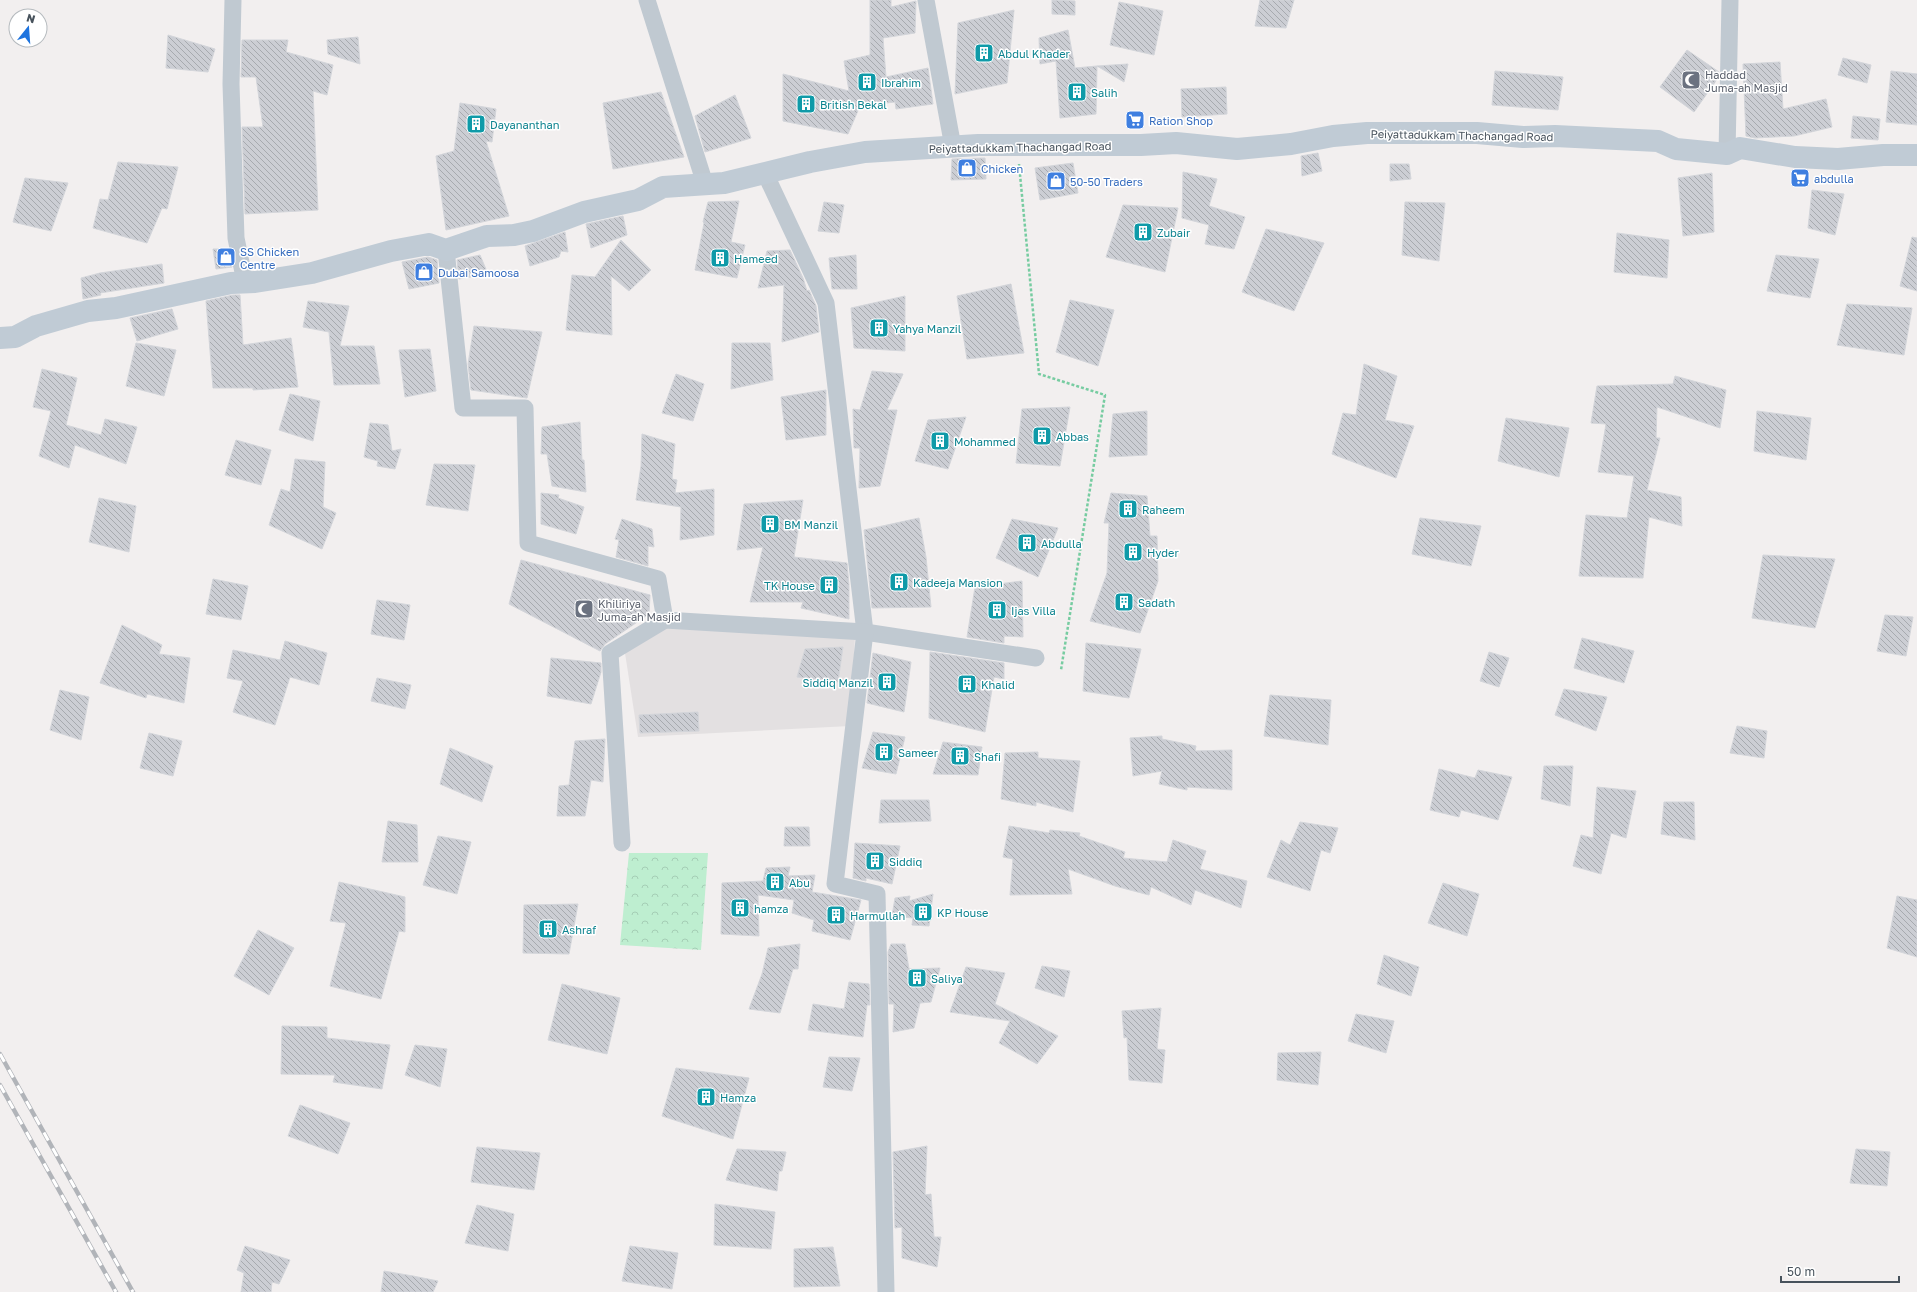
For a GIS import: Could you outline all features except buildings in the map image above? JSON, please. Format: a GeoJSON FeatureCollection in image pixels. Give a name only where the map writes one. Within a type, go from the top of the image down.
{"type":"FeatureCollection","features":[{"type":"Feature","properties":{"kind":"main road","name":"Peiyattadukkam Thachangad Road"},"geometry":{"type":"LineString","coordinates":[[446,250],[488,236],[514,235],[533,231],[584,212],[638,200],[662,187],[724,183],[810,162],[865,152],[953,148],[978,145],[1141,145],[1176,143],[1237,148],[1291,144],[1333,136],[1366,133],[1440,132],[1658,141],[1676,149],[1727,154],[1740,148],[1795,157],[1838,158],[1883,155],[1917,155]]}},
{"type":"Feature","properties":{"kind":"main road"},"geometry":{"type":"LineString","coordinates":[[0,338],[15,337],[36,326],[88,311],[116,308],[230,283],[312,273],[391,251],[429,244],[446,250]]}},
{"type":"Feature","properties":{"kind":"street"},"geometry":{"type":"LineString","coordinates":[[233,0],[231,84],[236,238],[245,282]]}},
{"type":"Feature","properties":{"kind":"street"},"geometry":{"type":"LineString","coordinates":[[647,0],[705,184]]}},
{"type":"Feature","properties":{"kind":"street"},"geometry":{"type":"LineString","coordinates":[[926,0],[953,148]]}},
{"type":"Feature","properties":{"kind":"street"},"geometry":{"type":"LineString","coordinates":[[1727,154],[1730,0]]}},
{"type":"Feature","properties":{"kind":"street"},"geometry":{"type":"LineString","coordinates":[[765,173],[826,304],[865,632],[835,884],[877,894],[886,1292]]}},
{"type":"Feature","properties":{"kind":"street"},"geometry":{"type":"LineString","coordinates":[[446,250],[462,408],[525,408],[528,543],[658,579],[665,620]]}},
{"type":"Feature","properties":{"kind":"street"},"geometry":{"type":"LineString","coordinates":[[622,843],[610,654],[665,620],[865,632],[1036,658]]}},
{"type":"Feature","properties":{"kind":"path"},"geometry":{"type":"LineString","coordinates":[[1017,145],[1039,374],[1105,395],[1061,670]]}},
{"type":"Feature","properties":{"kind":"shaded area"},"geometry":{"type":"Polygon","coordinates":[[[665,625],[855,636],[850,726],[638,737],[625,653],[665,625]]]}},
{"type":"Feature","properties":{"kind":"green space"},"geometry":{"type":"Polygon","coordinates":[[[629,853],[708,853],[701,950],[620,945],[629,853]]]}},
{"type":"Feature","properties":{"kind":"railway"},"geometry":{"type":"LineString","coordinates":[[0,1054],[133,1292]]}},
{"type":"Feature","properties":{"kind":"railway"},"geometry":{"type":"LineString","coordinates":[[0,1085],[116,1292]]}},
{"type":"Feature","properties":{"kind":"place","name":"Abdul Khader"},"geometry":{"type":"Point","coordinates":[984,53]}},
{"type":"Feature","properties":{"kind":"place","name":"Haddad Juma-ah Masjid"},"geometry":{"type":"Point","coordinates":[1691,80]}},
{"type":"Feature","properties":{"kind":"place","name":"Ibrahim"},"geometry":{"type":"Point","coordinates":[867,82]}},
{"type":"Feature","properties":{"kind":"place","name":"Salih"},"geometry":{"type":"Point","coordinates":[1077,92]}},
{"type":"Feature","properties":{"kind":"place","name":"British Bekal"},"geometry":{"type":"Point","coordinates":[806,104]}},
{"type":"Feature","properties":{"kind":"place","name":"Ration Shop"},"geometry":{"type":"Point","coordinates":[1135,120]}},
{"type":"Feature","properties":{"kind":"place","name":"Dayananthan"},"geometry":{"type":"Point","coordinates":[476,124]}},
{"type":"Feature","properties":{"kind":"place","name":"Chicken"},"geometry":{"type":"Point","coordinates":[967,168]}},
{"type":"Feature","properties":{"kind":"place","name":"abdulla"},"geometry":{"type":"Point","coordinates":[1800,178]}},
{"type":"Feature","properties":{"kind":"place","name":"50-50 Traders"},"geometry":{"type":"Point","coordinates":[1056,181]}},
{"type":"Feature","properties":{"kind":"place","name":"Zubair"},"geometry":{"type":"Point","coordinates":[1143,232]}},
{"type":"Feature","properties":{"kind":"place","name":"SS Chicken Centre"},"geometry":{"type":"Point","coordinates":[226,257]}},
{"type":"Feature","properties":{"kind":"place","name":"Hameed"},"geometry":{"type":"Point","coordinates":[720,258]}},
{"type":"Feature","properties":{"kind":"place","name":"Dubai Samoosa"},"geometry":{"type":"Point","coordinates":[424,272]}},
{"type":"Feature","properties":{"kind":"place","name":"Yahya Manzil"},"geometry":{"type":"Point","coordinates":[879,328]}},
{"type":"Feature","properties":{"kind":"place","name":"Abbas"},"geometry":{"type":"Point","coordinates":[1042,436]}},
{"type":"Feature","properties":{"kind":"place","name":"Mohammed"},"geometry":{"type":"Point","coordinates":[940,441]}},
{"type":"Feature","properties":{"kind":"place","name":"Raheem"},"geometry":{"type":"Point","coordinates":[1128,509]}},
{"type":"Feature","properties":{"kind":"place","name":"BM Manzil"},"geometry":{"type":"Point","coordinates":[770,524]}},
{"type":"Feature","properties":{"kind":"place","name":"Abdulla"},"geometry":{"type":"Point","coordinates":[1027,543]}},
{"type":"Feature","properties":{"kind":"place","name":"Hyder"},"geometry":{"type":"Point","coordinates":[1133,552]}},
{"type":"Feature","properties":{"kind":"place","name":"Kadeeja Mansion"},"geometry":{"type":"Point","coordinates":[899,582]}},
{"type":"Feature","properties":{"kind":"place","name":"TK House"},"geometry":{"type":"Point","coordinates":[829,585]}},
{"type":"Feature","properties":{"kind":"place","name":"Sadath"},"geometry":{"type":"Point","coordinates":[1124,602]}},
{"type":"Feature","properties":{"kind":"place","name":"Khiliriya Juma-ah Masjid"},"geometry":{"type":"Point","coordinates":[584,609]}},
{"type":"Feature","properties":{"kind":"place","name":"Ijas Villa"},"geometry":{"type":"Point","coordinates":[997,610]}},
{"type":"Feature","properties":{"kind":"place","name":"Siddiq Manzil"},"geometry":{"type":"Point","coordinates":[887,682]}},
{"type":"Feature","properties":{"kind":"place","name":"Khalid"},"geometry":{"type":"Point","coordinates":[967,684]}},
{"type":"Feature","properties":{"kind":"place","name":"Sameer"},"geometry":{"type":"Point","coordinates":[884,752]}},
{"type":"Feature","properties":{"kind":"place","name":"Shafi"},"geometry":{"type":"Point","coordinates":[960,756]}},
{"type":"Feature","properties":{"kind":"place","name":"Siddiq"},"geometry":{"type":"Point","coordinates":[875,861]}},
{"type":"Feature","properties":{"kind":"place","name":"Abu"},"geometry":{"type":"Point","coordinates":[775,882]}},
{"type":"Feature","properties":{"kind":"place","name":"hamza"},"geometry":{"type":"Point","coordinates":[740,908]}},
{"type":"Feature","properties":{"kind":"place","name":"KP House"},"geometry":{"type":"Point","coordinates":[923,912]}},
{"type":"Feature","properties":{"kind":"place","name":"Harmullah"},"geometry":{"type":"Point","coordinates":[836,915]}},
{"type":"Feature","properties":{"kind":"place","name":"Ashraf"},"geometry":{"type":"Point","coordinates":[548,929]}},
{"type":"Feature","properties":{"kind":"place","name":"Saliya"},"geometry":{"type":"Point","coordinates":[917,978]}},
{"type":"Feature","properties":{"kind":"place","name":"Hamza"},"geometry":{"type":"Point","coordinates":[706,1097]}}]}
